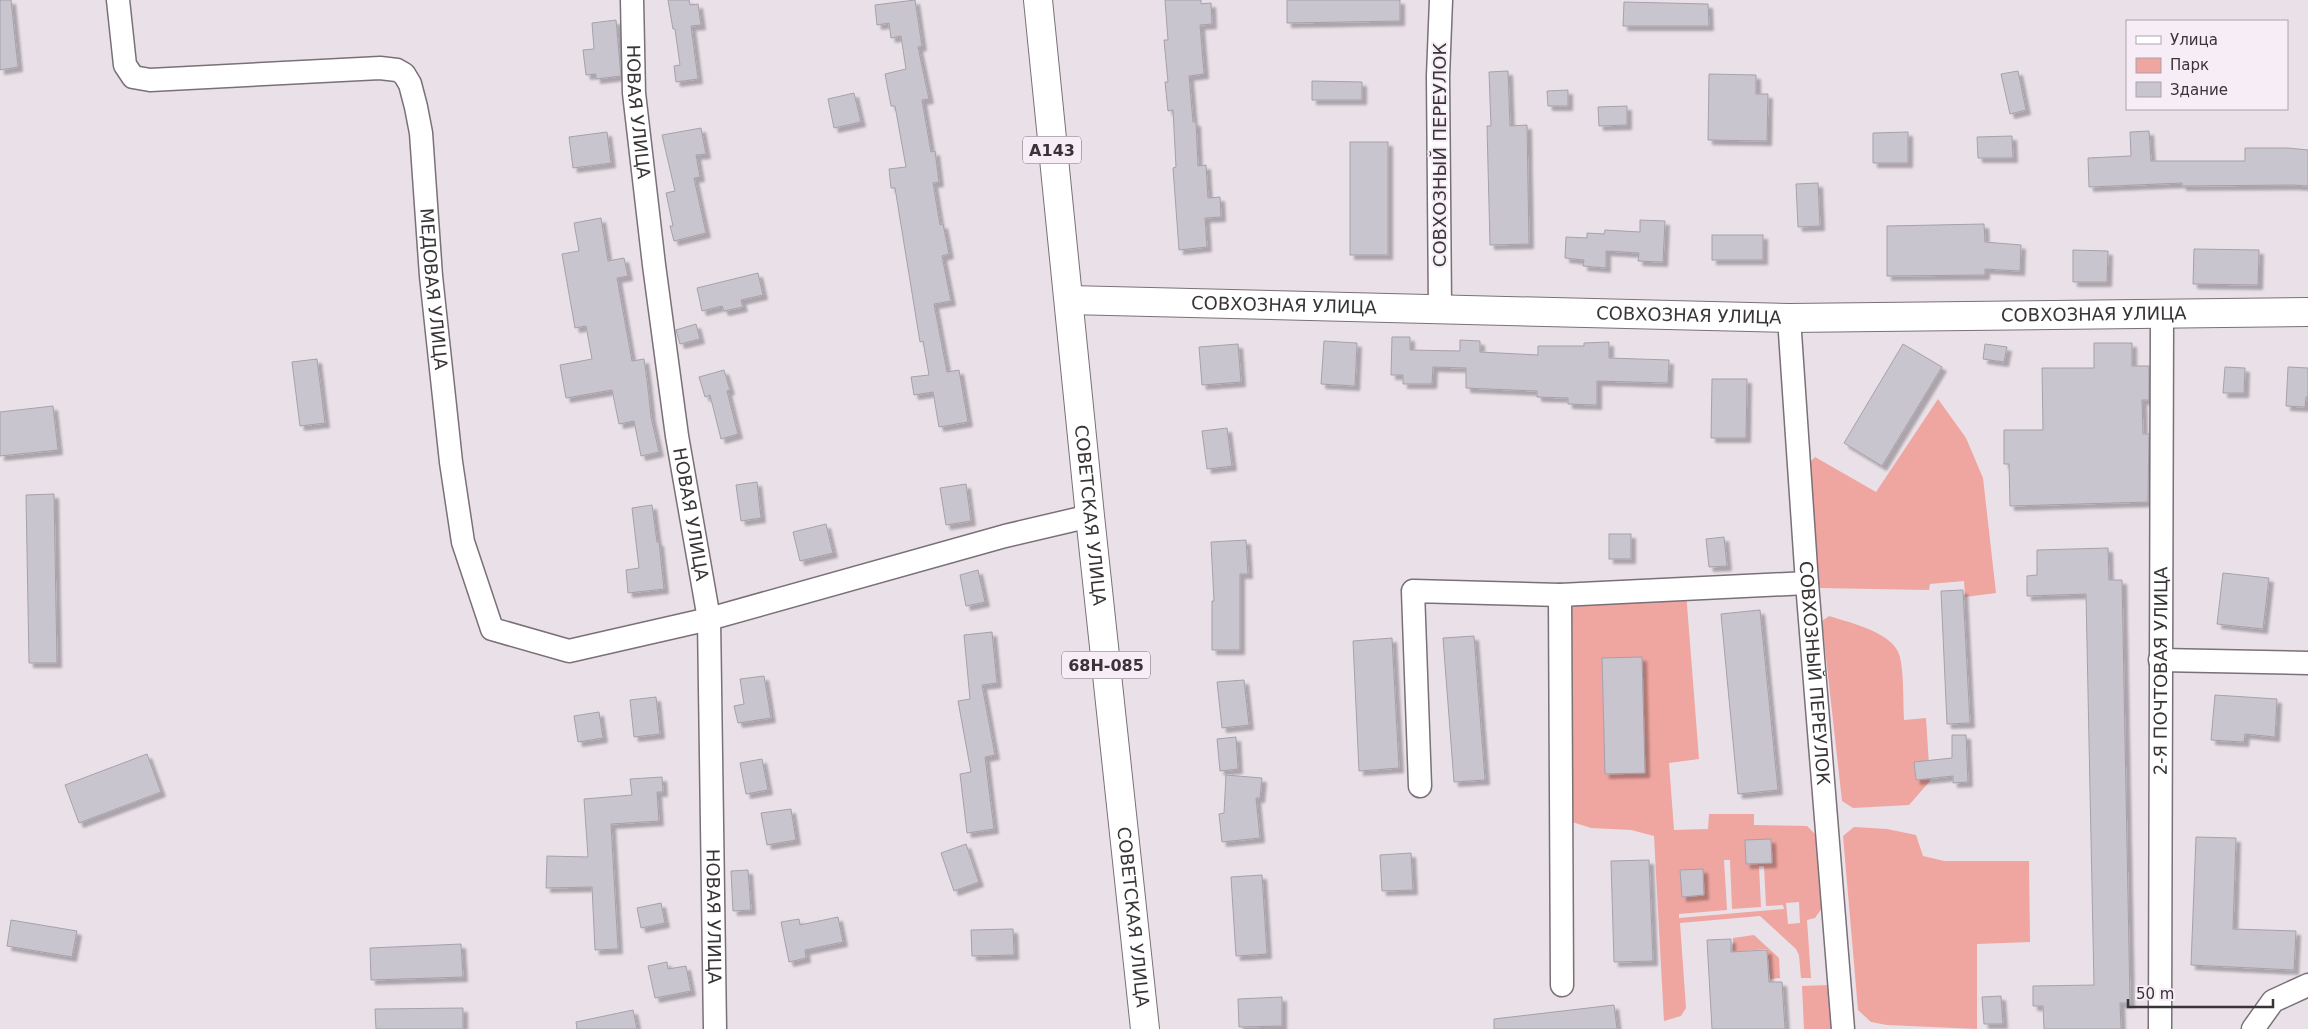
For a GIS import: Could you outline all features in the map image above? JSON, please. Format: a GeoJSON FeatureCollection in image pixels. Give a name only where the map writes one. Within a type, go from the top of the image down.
{"type":"FeatureCollection","features":[{"type":"Feature","properties":{"kind":"street","name":"МЕДОВАЯ УЛИЦА"},"geometry":{"type":"LineString","coordinates":[[118,0],[125,65],[133,77],[150,80],[380,68],[397,70],[404,74],[410,84],[421,133],[431,276],[451,462],[463,542],[492,629],[569,651],[709,619]]}},
{"type":"Feature","properties":{"kind":"street","name":"НОВАЯ УЛИЦА"},"geometry":{"type":"LineString","coordinates":[[632,0],[634,93],[654,265],[677,436],[709,619],[715,1029]]}},
{"type":"Feature","properties":{"kind":"street","name":"СОВЕТСКАЯ УЛИЦА"},"geometry":{"type":"LineString","coordinates":[[1038,0],[1048,114],[1145,1029]]}},
{"type":"Feature","properties":{"kind":"street","name":"СОВХОЗНЫЙ ПЕРЕУЛОК"},"geometry":{"type":"LineString","coordinates":[[1440,309],[1438,76],[1441,0]]}},
{"type":"Feature","properties":{"kind":"street","name":"СОВХОЗНАЯ УЛИЦА"},"geometry":{"type":"LineString","coordinates":[[1069,300],[1789,318],[2308,312]]}},
{"type":"Feature","properties":{"kind":"street","name":"2-Я ПОЧТОВАЯ УЛИЦА"},"geometry":{"type":"LineString","coordinates":[[2160,1029],[2162,314]]}},
{"type":"Feature","properties":{"kind":"street","name":"СОВХОЗНЫЙ ПЕРЕУЛОК"},"geometry":{"type":"LineString","coordinates":[[1789,318],[1807,583],[1843,1029]]}},
{"type":"Feature","properties":{"kind":"street"},"geometry":{"type":"LineString","coordinates":[[709,619],[1005,536],[1090,516]]}},
{"type":"Feature","properties":{"kind":"street"},"geometry":{"type":"LineString","coordinates":[[1420,786],[1413,591],[1560,595],[1807,583]]}},
{"type":"Feature","properties":{"kind":"street"},"geometry":{"type":"LineString","coordinates":[[1560,595],[1562,985]]}},
{"type":"Feature","properties":{"kind":"street"},"geometry":{"type":"LineString","coordinates":[[2160,660],[2308,663]]}},
{"type":"Feature","properties":{"kind":"street"},"geometry":{"type":"LineString","coordinates":[[2253,1029],[2273,1001],[2308,985]]}},
{"type":"Feature","properties":{"kind":"green space"},"geometry":{"type":"Polygon","coordinates":[[[1938,399],[1966,438],[1983,478],[1996,593],[1965,597],[1964,581],[1930,584],[1929,590],[1820,588],[1808,464],[1815,457],[1876,492],[1938,399]]]}},
{"type":"Feature","properties":{"kind":"green space"},"geometry":{"type":"Polygon","coordinates":[[[1686,592],[1699,759],[1669,763],[1674,830],[1708,829],[1709,814],[1754,814],[1754,825],[1807,826],[1817,836],[1822,908],[1815,918],[1807,920],[1811,978],[1801,978],[1799,955],[1796,949],[1760,916],[1680,923],[1686,1008],[1681,1016],[1664,1021],[1654,836],[1631,830],[1591,828],[1569,821],[1567,600],[1686,592]],[[1724,860],[1727,910],[1679,914],[1679,918],[1784,909],[1783,905],[1766,906],[1764,866],[1759,866],[1761,907],[1732,909],[1730,860],[1724,860]],[[1799,902],[1786,903],[1788,924],[1800,923],[1799,902]]]}},
{"type":"Feature","properties":{"kind":"green space"},"geometry":{"type":"Polygon","coordinates":[[[1829,616],[1870,630],[1889,641],[1896,648],[1900,657],[1903,680],[1904,720],[1926,718],[1930,781],[1909,805],[1853,808],[1842,801],[1822,621],[1829,616]]]}},
{"type":"Feature","properties":{"kind":"green space"},"geometry":{"type":"Polygon","coordinates":[[[1854,827],[1887,829],[1916,835],[1923,856],[1944,861],[2029,861],[2030,942],[1977,944],[1977,1029],[1887,1025],[1871,1022],[1858,1010],[1843,836],[1854,827]]]}},
{"type":"Feature","properties":{"kind":"green space"},"geometry":{"type":"Polygon","coordinates":[[[1754,935],[1779,958],[1780,978],[1770,979],[1767,949],[1733,952],[1733,938],[1754,935]]]}},
{"type":"Feature","properties":{"kind":"green space"},"geometry":{"type":"Polygon","coordinates":[[[1829,985],[1831,1029],[1804,1029],[1802,986],[1829,985]]]}},
{"type":"Feature","properties":{"kind":"building"},"geometry":{"type":"Polygon","coordinates":[[[0,0],[11,0],[18,67],[0,70],[0,0]]]}},
{"type":"Feature","properties":{"kind":"building"},"geometry":{"type":"Polygon","coordinates":[[[668,0],[689,0],[690,5],[698,4],[701,25],[691,26],[698,79],[676,82],[674,66],[680,65],[675,29],[673,29],[668,0]]]}},
{"type":"Feature","properties":{"kind":"building"},"geometry":{"type":"Polygon","coordinates":[[[915,0],[922,46],[918,47],[929,99],[922,100],[931,152],[935,151],[939,182],[933,183],[940,225],[943,224],[949,254],[942,256],[951,301],[934,304],[947,372],[959,370],[968,422],[939,427],[933,392],[914,395],[911,377],[929,375],[923,341],[920,342],[895,188],[891,188],[889,169],[906,167],[895,106],[891,106],[885,74],[906,69],[901,36],[891,38],[889,23],[877,25],[875,5],[915,0]]]}},
{"type":"Feature","properties":{"kind":"building"},"geometry":{"type":"Polygon","coordinates":[[[1165,0],[1201,0],[1201,4],[1211,3],[1212,24],[1200,25],[1204,74],[1189,76],[1193,122],[1196,122],[1198,166],[1206,165],[1208,198],[1220,197],[1221,217],[1205,218],[1207,247],[1179,250],[1173,168],[1176,167],[1173,110],[1168,111],[1165,82],[1168,82],[1164,40],[1168,40],[1165,0]]]}},
{"type":"Feature","properties":{"kind":"building"},"geometry":{"type":"Polygon","coordinates":[[[1287,0],[1400,0],[1400,21],[1287,23],[1287,0]]]}},
{"type":"Feature","properties":{"kind":"building"},"geometry":{"type":"Polygon","coordinates":[[[1624,2],[1708,4],[1709,26],[1623,26],[1624,2]]]}},
{"type":"Feature","properties":{"kind":"building"},"geometry":{"type":"Polygon","coordinates":[[[616,20],[621,76],[596,79],[596,74],[586,75],[583,50],[594,49],[592,23],[616,20]]]}},
{"type":"Feature","properties":{"kind":"building"},"geometry":{"type":"Polygon","coordinates":[[[1508,71],[1510,126],[1527,125],[1529,244],[1490,245],[1487,126],[1491,126],[1489,72],[1508,71]]]}},
{"type":"Feature","properties":{"kind":"building"},"geometry":{"type":"Polygon","coordinates":[[[2018,71],[2026,110],[2010,114],[2001,74],[2018,71]]]}},
{"type":"Feature","properties":{"kind":"building"},"geometry":{"type":"Polygon","coordinates":[[[1709,74],[1756,75],[1756,94],[1768,94],[1767,141],[1708,140],[1709,74]]]}},
{"type":"Feature","properties":{"kind":"building"},"geometry":{"type":"Polygon","coordinates":[[[1312,81],[1362,82],[1362,100],[1312,100],[1312,81]]]}},
{"type":"Feature","properties":{"kind":"building"},"geometry":{"type":"Polygon","coordinates":[[[1568,90],[1568,106],[1548,106],[1547,91],[1568,90]]]}},
{"type":"Feature","properties":{"kind":"building"},"geometry":{"type":"Polygon","coordinates":[[[854,93],[861,122],[834,128],[828,99],[854,93]]]}},
{"type":"Feature","properties":{"kind":"building"},"geometry":{"type":"Polygon","coordinates":[[[1627,106],[1627,125],[1599,126],[1598,107],[1627,106]]]}},
{"type":"Feature","properties":{"kind":"building"},"geometry":{"type":"Polygon","coordinates":[[[701,128],[706,154],[696,155],[700,177],[694,178],[706,233],[674,241],[666,193],[675,191],[662,135],[701,128]]]}},
{"type":"Feature","properties":{"kind":"building"},"geometry":{"type":"Polygon","coordinates":[[[2149,131],[2151,161],[2245,161],[2245,148],[2308,150],[2308,186],[2182,186],[2182,183],[2089,187],[2088,158],[2131,156],[2130,132],[2149,131]]]}},
{"type":"Feature","properties":{"kind":"building"},"geometry":{"type":"Polygon","coordinates":[[[607,132],[611,163],[573,168],[569,137],[607,132]]]}},
{"type":"Feature","properties":{"kind":"building"},"geometry":{"type":"Polygon","coordinates":[[[1908,132],[1908,163],[1873,163],[1873,133],[1908,132]]]}},
{"type":"Feature","properties":{"kind":"building"},"geometry":{"type":"Polygon","coordinates":[[[2012,136],[2013,158],[1978,158],[1977,137],[2012,136]]]}},
{"type":"Feature","properties":{"kind":"building"},"geometry":{"type":"Polygon","coordinates":[[[1350,142],[1388,142],[1388,255],[1350,255],[1350,142]]]}},
{"type":"Feature","properties":{"kind":"building"},"geometry":{"type":"Polygon","coordinates":[[[1818,183],[1820,226],[1798,227],[1796,184],[1818,183]]]}},
{"type":"Feature","properties":{"kind":"building"},"geometry":{"type":"Polygon","coordinates":[[[601,218],[608,261],[624,258],[628,276],[617,278],[632,361],[644,359],[651,417],[659,452],[641,456],[634,421],[619,424],[612,390],[566,398],[560,365],[592,359],[586,326],[575,328],[562,254],[579,251],[574,223],[601,218]]]}},
{"type":"Feature","properties":{"kind":"building"},"geometry":{"type":"Polygon","coordinates":[[[1640,220],[1665,221],[1663,262],[1638,261],[1639,253],[1606,251],[1606,268],[1583,266],[1584,260],[1565,258],[1566,237],[1587,238],[1587,233],[1604,234],[1605,230],[1640,232],[1640,220]]]}},
{"type":"Feature","properties":{"kind":"building"},"geometry":{"type":"Polygon","coordinates":[[[1984,224],[1985,242],[2021,245],[2020,271],[1985,269],[1985,275],[1887,276],[1887,226],[1984,224]]]}},
{"type":"Feature","properties":{"kind":"building"},"geometry":{"type":"Polygon","coordinates":[[[1712,235],[1763,235],[1763,260],[1712,260],[1712,235]]]}},
{"type":"Feature","properties":{"kind":"building"},"geometry":{"type":"Polygon","coordinates":[[[2194,249],[2259,250],[2258,285],[2193,284],[2194,249]]]}},
{"type":"Feature","properties":{"kind":"building"},"geometry":{"type":"Polygon","coordinates":[[[2073,250],[2108,251],[2107,282],[2073,282],[2073,250]]]}},
{"type":"Feature","properties":{"kind":"building"},"geometry":{"type":"Polygon","coordinates":[[[758,273],[763,295],[741,300],[743,307],[724,311],[722,306],[702,311],[697,288],[758,273]]]}},
{"type":"Feature","properties":{"kind":"building"},"geometry":{"type":"Polygon","coordinates":[[[696,324],[700,339],[680,344],[676,330],[696,324]]]}},
{"type":"Feature","properties":{"kind":"building"},"geometry":{"type":"Polygon","coordinates":[[[1392,337],[1410,337],[1410,350],[1460,351],[1460,340],[1480,341],[1480,352],[1538,355],[1538,346],[1584,346],[1584,343],[1609,342],[1609,358],[1669,360],[1668,383],[1597,381],[1597,405],[1568,404],[1568,398],[1537,397],[1537,391],[1466,388],[1466,368],[1433,367],[1432,384],[1403,384],[1403,375],[1391,375],[1392,337]]]}},
{"type":"Feature","properties":{"kind":"building"},"geometry":{"type":"Polygon","coordinates":[[[1324,341],[1357,343],[1355,386],[1321,384],[1324,341]]]}},
{"type":"Feature","properties":{"kind":"building"},"geometry":{"type":"Polygon","coordinates":[[[2094,343],[2132,343],[2132,366],[2149,366],[2149,400],[2142,400],[2143,434],[2149,434],[2148,502],[2010,506],[2009,464],[2004,464],[2004,430],[2043,430],[2042,368],[2094,368],[2094,343]]]}},
{"type":"Feature","properties":{"kind":"building"},"geometry":{"type":"Polygon","coordinates":[[[1238,344],[1241,382],[1202,385],[1199,347],[1238,344]]]}},
{"type":"Feature","properties":{"kind":"building"},"geometry":{"type":"Polygon","coordinates":[[[1903,344],[1942,367],[1882,466],[1844,443],[1903,344]]]}},
{"type":"Feature","properties":{"kind":"building"},"geometry":{"type":"Polygon","coordinates":[[[1985,344],[2007,347],[2004,362],[1983,359],[1985,344]]]}},
{"type":"Feature","properties":{"kind":"building"},"geometry":{"type":"Polygon","coordinates":[[[317,359],[325,423],[300,426],[292,362],[317,359]]]}},
{"type":"Feature","properties":{"kind":"building"},"geometry":{"type":"Polygon","coordinates":[[[2225,367],[2245,368],[2244,393],[2223,393],[2225,367]]]}},
{"type":"Feature","properties":{"kind":"building"},"geometry":{"type":"Polygon","coordinates":[[[2288,367],[2308,368],[2308,397],[2306,397],[2305,407],[2286,406],[2288,367]]]}},
{"type":"Feature","properties":{"kind":"building"},"geometry":{"type":"Polygon","coordinates":[[[724,370],[730,390],[727,391],[738,434],[721,439],[710,395],[705,397],[699,377],[724,370]]]}},
{"type":"Feature","properties":{"kind":"building"},"geometry":{"type":"Polygon","coordinates":[[[1712,379],[1747,379],[1746,438],[1711,438],[1712,379]]]}},
{"type":"Feature","properties":{"kind":"building"},"geometry":{"type":"Polygon","coordinates":[[[53,406],[58,450],[0,456],[0,412],[53,406]]]}},
{"type":"Feature","properties":{"kind":"building"},"geometry":{"type":"Polygon","coordinates":[[[1227,428],[1232,466],[1207,469],[1202,431],[1227,428]]]}},
{"type":"Feature","properties":{"kind":"building"},"geometry":{"type":"Polygon","coordinates":[[[757,482],[761,518],[741,521],[736,485],[757,482]]]}},
{"type":"Feature","properties":{"kind":"building"},"geometry":{"type":"Polygon","coordinates":[[[966,484],[971,521],[946,525],[940,488],[966,484]]]}},
{"type":"Feature","properties":{"kind":"building"},"geometry":{"type":"Polygon","coordinates":[[[54,494],[57,663],[29,663],[26,495],[54,494]]]}},
{"type":"Feature","properties":{"kind":"building"},"geometry":{"type":"Polygon","coordinates":[[[652,505],[657,542],[659,542],[664,589],[628,593],[626,570],[639,568],[632,508],[652,505]]]}},
{"type":"Feature","properties":{"kind":"building"},"geometry":{"type":"Polygon","coordinates":[[[826,524],[833,553],[800,561],[793,532],[826,524]]]}},
{"type":"Feature","properties":{"kind":"building"},"geometry":{"type":"Polygon","coordinates":[[[1609,534],[1631,534],[1631,559],[1609,559],[1609,534]]]}},
{"type":"Feature","properties":{"kind":"building"},"geometry":{"type":"Polygon","coordinates":[[[1724,537],[1727,566],[1709,567],[1706,539],[1724,537]]]}},
{"type":"Feature","properties":{"kind":"building"},"geometry":{"type":"Polygon","coordinates":[[[1246,540],[1248,574],[1240,574],[1240,650],[1212,650],[1212,601],[1214,601],[1211,542],[1246,540]]]}},
{"type":"Feature","properties":{"kind":"building"},"geometry":{"type":"Polygon","coordinates":[[[2108,548],[2109,580],[2122,580],[2130,1003],[2120,1003],[2121,1029],[2044,1029],[2043,1006],[2033,1006],[2033,986],[2094,985],[2086,594],[2027,596],[2027,576],[2037,575],[2037,550],[2108,548]]]}},
{"type":"Feature","properties":{"kind":"building"},"geometry":{"type":"Polygon","coordinates":[[[978,570],[985,602],[966,606],[960,575],[978,570]]]}},
{"type":"Feature","properties":{"kind":"building"},"geometry":{"type":"Polygon","coordinates":[[[2223,573],[2269,578],[2263,629],[2217,624],[2223,573]]]}},
{"type":"Feature","properties":{"kind":"building"},"geometry":{"type":"Polygon","coordinates":[[[1963,590],[1970,723],[1947,724],[1941,591],[1963,590]]]}},
{"type":"Feature","properties":{"kind":"building"},"geometry":{"type":"Polygon","coordinates":[[[1760,610],[1778,790],[1738,794],[1721,614],[1760,610]]]}},
{"type":"Feature","properties":{"kind":"building"},"geometry":{"type":"Polygon","coordinates":[[[992,632],[997,683],[982,685],[995,755],[985,757],[994,829],[967,833],[960,774],[971,772],[958,701],[970,699],[964,635],[992,632]]]}},
{"type":"Feature","properties":{"kind":"building"},"geometry":{"type":"Polygon","coordinates":[[[1474,636],[1485,780],[1454,782],[1443,638],[1474,636]]]}},
{"type":"Feature","properties":{"kind":"building"},"geometry":{"type":"Polygon","coordinates":[[[1392,638],[1399,768],[1359,771],[1353,641],[1392,638]]]}},
{"type":"Feature","properties":{"kind":"building"},"geometry":{"type":"Polygon","coordinates":[[[1642,657],[1645,773],[1605,774],[1602,658],[1642,657]]]}},
{"type":"Feature","properties":{"kind":"building"},"geometry":{"type":"Polygon","coordinates":[[[764,676],[771,718],[738,723],[734,706],[744,704],[740,679],[764,676]]]}},
{"type":"Feature","properties":{"kind":"building"},"geometry":{"type":"Polygon","coordinates":[[[1244,680],[1249,725],[1222,728],[1217,682],[1244,680]]]}},
{"type":"Feature","properties":{"kind":"building"},"geometry":{"type":"Polygon","coordinates":[[[2215,695],[2277,699],[2275,737],[2245,734],[2244,742],[2211,740],[2215,695]]]}},
{"type":"Feature","properties":{"kind":"building"},"geometry":{"type":"Polygon","coordinates":[[[656,697],[660,734],[634,737],[630,700],[656,697]]]}},
{"type":"Feature","properties":{"kind":"building"},"geometry":{"type":"Polygon","coordinates":[[[599,712],[603,738],[578,742],[574,716],[599,712]]]}},
{"type":"Feature","properties":{"kind":"building"},"geometry":{"type":"Polygon","coordinates":[[[1952,735],[1966,735],[1968,782],[1953,783],[1953,776],[1916,780],[1914,762],[1952,758],[1952,735]]]}},
{"type":"Feature","properties":{"kind":"building"},"geometry":{"type":"Polygon","coordinates":[[[1236,737],[1238,769],[1220,771],[1217,739],[1236,737]]]}},
{"type":"Feature","properties":{"kind":"building"},"geometry":{"type":"Polygon","coordinates":[[[147,754],[161,792],[79,823],[65,785],[147,754]]]}},
{"type":"Feature","properties":{"kind":"building"},"geometry":{"type":"Polygon","coordinates":[[[762,759],[768,790],[746,794],[740,763],[762,759]]]}},
{"type":"Feature","properties":{"kind":"building"},"geometry":{"type":"Polygon","coordinates":[[[1226,775],[1262,778],[1260,798],[1256,798],[1260,838],[1222,842],[1219,814],[1224,813],[1226,775]]]}},
{"type":"Feature","properties":{"kind":"building"},"geometry":{"type":"Polygon","coordinates":[[[662,777],[663,792],[657,792],[659,821],[611,824],[618,949],[595,950],[592,887],[546,888],[547,856],[588,857],[584,799],[632,795],[630,779],[662,777]]]}},
{"type":"Feature","properties":{"kind":"building"},"geometry":{"type":"Polygon","coordinates":[[[791,809],[796,840],[767,845],[761,813],[791,809]]]}},
{"type":"Feature","properties":{"kind":"building"},"geometry":{"type":"Polygon","coordinates":[[[2196,837],[2236,838],[2233,929],[2296,931],[2294,970],[2191,965],[2196,837]]]}},
{"type":"Feature","properties":{"kind":"building"},"geometry":{"type":"Polygon","coordinates":[[[1771,839],[1772,863],[1746,864],[1745,840],[1771,839]]]}},
{"type":"Feature","properties":{"kind":"building"},"geometry":{"type":"Polygon","coordinates":[[[966,844],[979,882],[954,891],[941,853],[966,844]]]}},
{"type":"Feature","properties":{"kind":"building"},"geometry":{"type":"Polygon","coordinates":[[[1411,853],[1413,890],[1382,891],[1380,855],[1411,853]]]}},
{"type":"Feature","properties":{"kind":"building"},"geometry":{"type":"Polygon","coordinates":[[[1649,860],[1653,961],[1614,962],[1611,861],[1649,860]]]}},
{"type":"Feature","properties":{"kind":"building"},"geometry":{"type":"Polygon","coordinates":[[[1703,869],[1704,895],[1682,897],[1680,870],[1703,869]]]}},
{"type":"Feature","properties":{"kind":"building"},"geometry":{"type":"Polygon","coordinates":[[[748,870],[751,910],[733,911],[731,871],[748,870]]]}},
{"type":"Feature","properties":{"kind":"building"},"geometry":{"type":"Polygon","coordinates":[[[1262,875],[1267,954],[1236,956],[1231,877],[1262,875]]]}},
{"type":"Feature","properties":{"kind":"building"},"geometry":{"type":"Polygon","coordinates":[[[661,903],[665,923],[641,928],[637,908],[661,903]]]}},
{"type":"Feature","properties":{"kind":"building"},"geometry":{"type":"Polygon","coordinates":[[[838,917],[843,942],[805,950],[806,958],[789,962],[781,922],[799,919],[800,925],[838,917]]]}},
{"type":"Feature","properties":{"kind":"building"},"geometry":{"type":"Polygon","coordinates":[[[11,920],[77,931],[72,957],[7,946],[11,920]]]}},
{"type":"Feature","properties":{"kind":"building"},"geometry":{"type":"Polygon","coordinates":[[[1013,929],[1014,955],[972,956],[971,930],[1013,929]]]}},
{"type":"Feature","properties":{"kind":"building"},"geometry":{"type":"Polygon","coordinates":[[[1731,939],[1731,952],[1767,950],[1769,982],[1782,982],[1785,1029],[1712,1029],[1707,940],[1731,939]]]}},
{"type":"Feature","properties":{"kind":"building"},"geometry":{"type":"Polygon","coordinates":[[[461,944],[463,977],[371,980],[370,948],[461,944]]]}},
{"type":"Feature","properties":{"kind":"building"},"geometry":{"type":"Polygon","coordinates":[[[667,962],[668,969],[686,966],[691,991],[655,998],[648,966],[667,962]]]}},
{"type":"Feature","properties":{"kind":"building"},"geometry":{"type":"Polygon","coordinates":[[[2001,996],[2003,1024],[1984,1024],[1982,997],[2001,996]]]}},
{"type":"Feature","properties":{"kind":"building"},"geometry":{"type":"Polygon","coordinates":[[[1282,997],[1282,1026],[1239,1027],[1238,999],[1282,997]]]}},
{"type":"Feature","properties":{"kind":"building"},"geometry":{"type":"Polygon","coordinates":[[[1614,1005],[1617,1029],[1494,1029],[1494,1019],[1614,1005]]]}},
{"type":"Feature","properties":{"kind":"building"},"geometry":{"type":"Polygon","coordinates":[[[463,1008],[463,1029],[376,1029],[375,1009],[463,1008]]]}},
{"type":"Feature","properties":{"kind":"building"},"geometry":{"type":"Polygon","coordinates":[[[633,1010],[637,1029],[577,1029],[576,1022],[633,1010]]]}}]}
